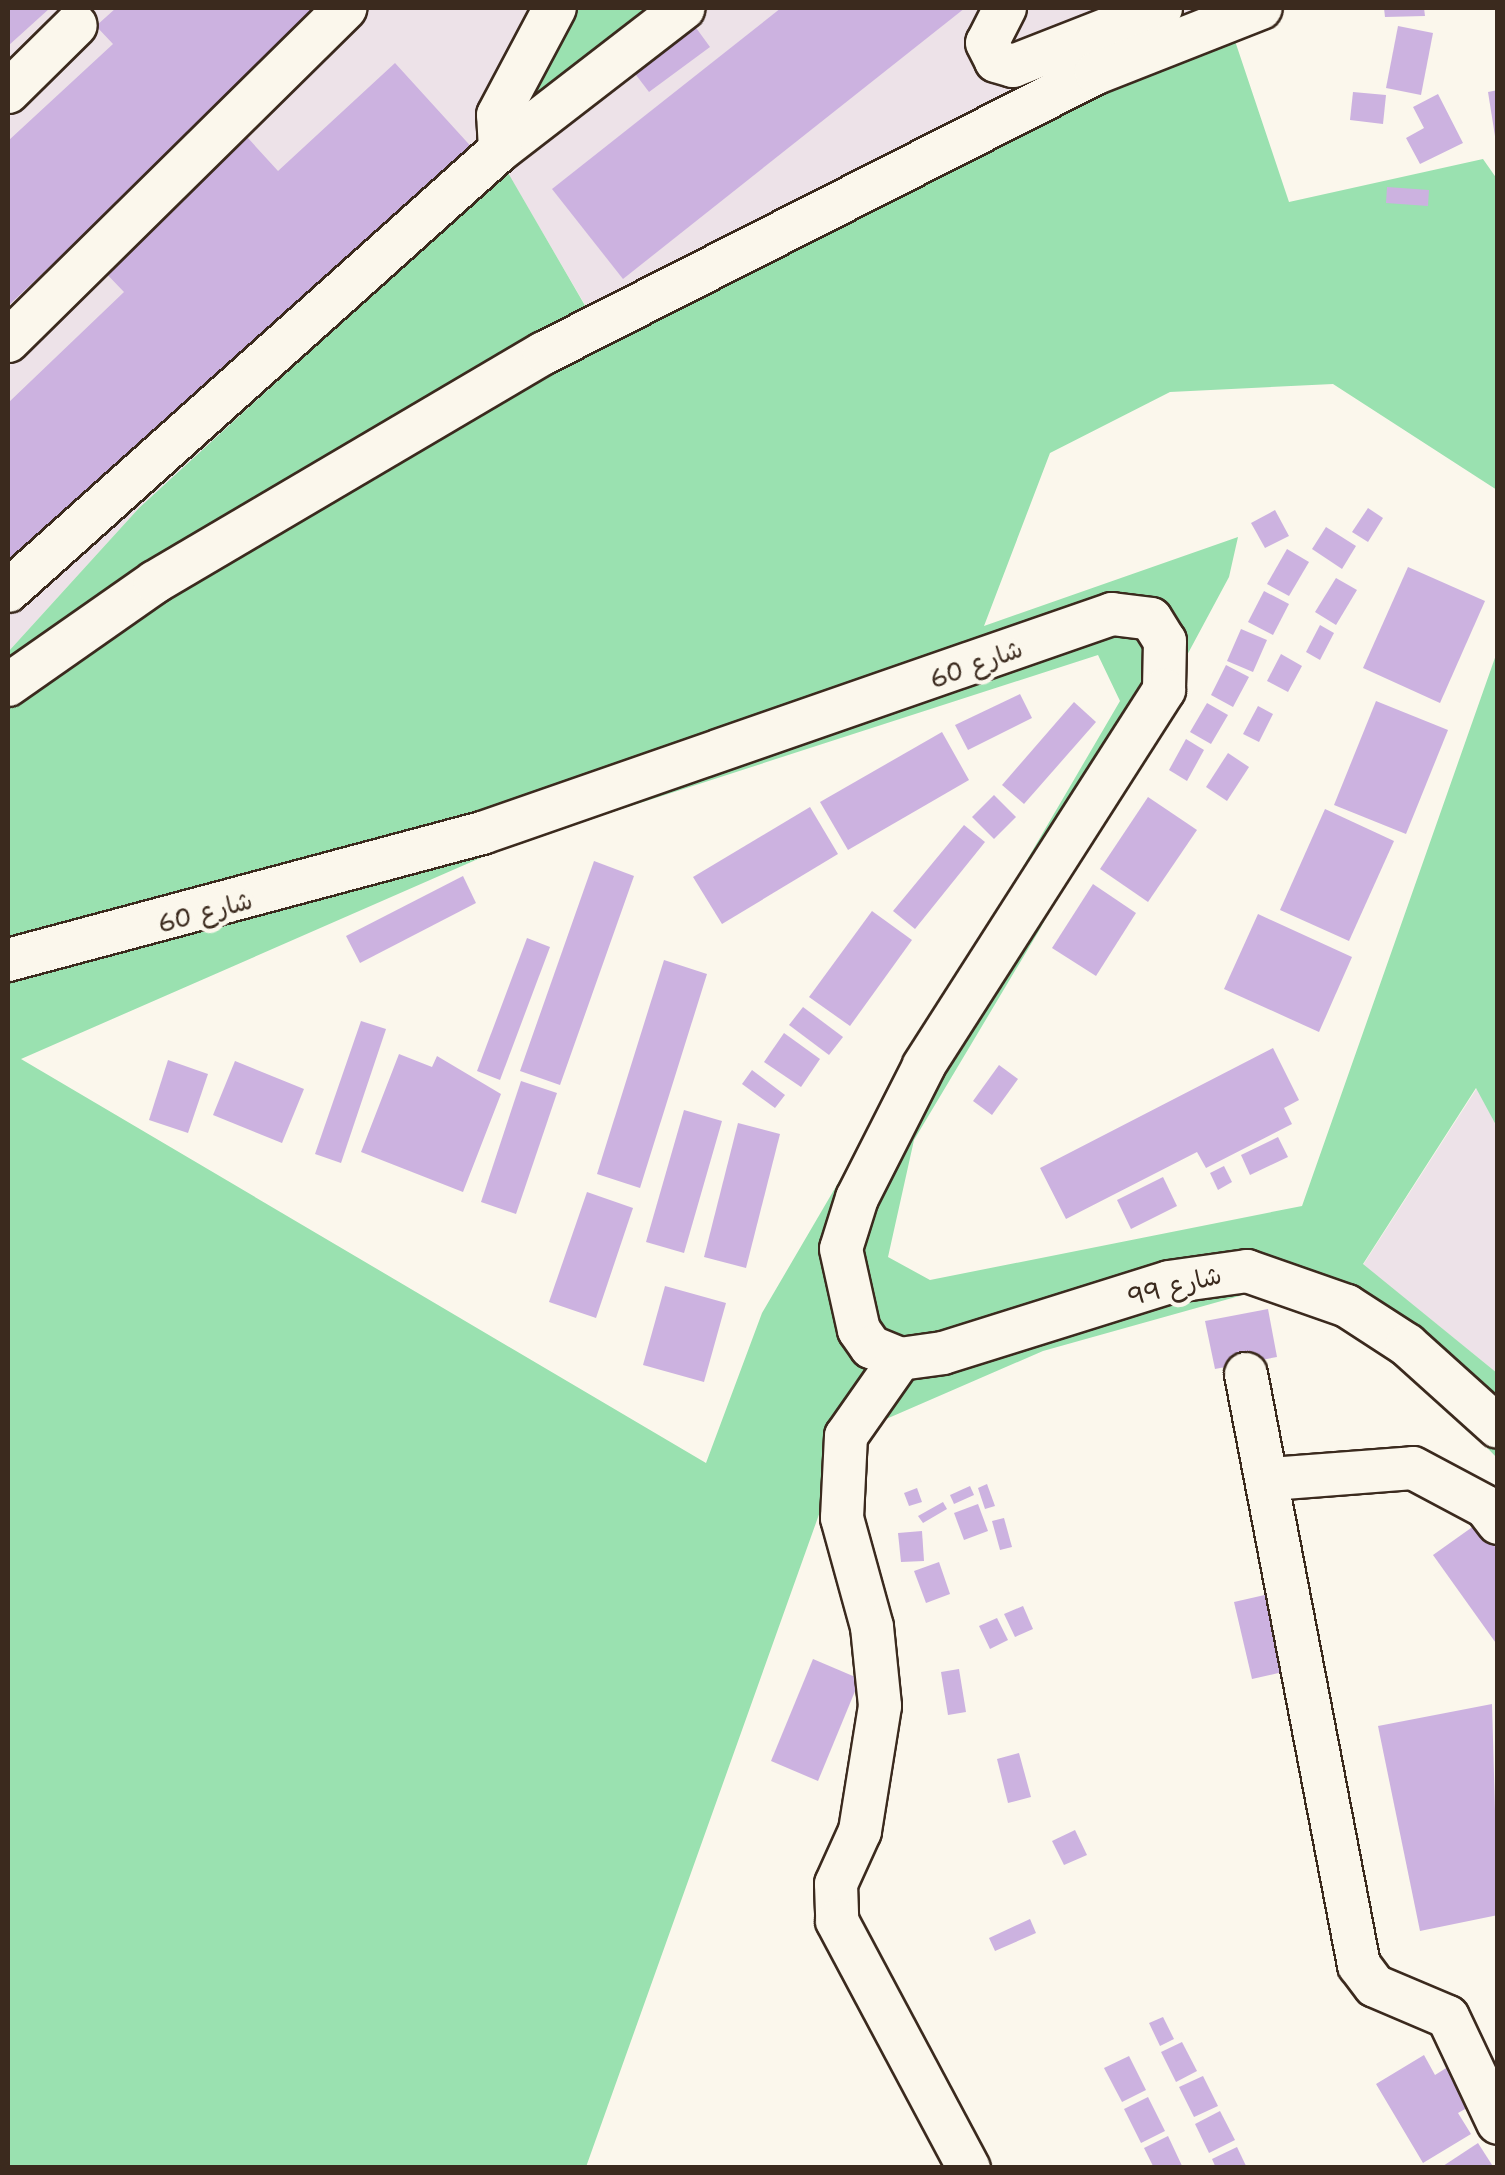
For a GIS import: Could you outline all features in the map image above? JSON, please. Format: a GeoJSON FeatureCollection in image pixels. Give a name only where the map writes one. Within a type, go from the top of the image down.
{"type":"FeatureCollection","features":[{"type":"Feature","properties":{"kind":"street"},"geometry":{"type":"LineString","coordinates":[[8,341],[346,8]]}},
{"type":"Feature","properties":{"kind":"street"},"geometry":{"type":"LineString","coordinates":[[500,150],[498,115],[554,8]]}},
{"type":"Feature","properties":{"kind":"street"},"geometry":{"type":"LineString","coordinates":[[8,591],[500,150],[684,8]]}},
{"type":"Feature","properties":{"kind":"street"},"geometry":{"type":"LineString","coordinates":[[1005,8],[986,44],[996,61],[1014,66],[1161,8]]}},
{"type":"Feature","properties":{"kind":"street"},"geometry":{"type":"LineString","coordinates":[[8,685],[155,582],[544,353],[1096,73],[1261,8]]}},
{"type":"Feature","properties":{"kind":"street"},"geometry":{"type":"LineString","coordinates":[[8,92],[76,26]]}},
{"type":"Feature","properties":{"kind":"street","name":"شارع 60"},"geometry":{"type":"LineString","coordinates":[[8,960],[482,833],[1112,614],[1151,619],[1166,641],[1164,690],[924,1066],[857,1198],[840,1249],[843,1282],[886,1353]]}},
{"type":"Feature","properties":{"kind":"street","name":"شارع 99"},"geometry":{"type":"LineString","coordinates":[[886,1353],[1012,1336],[1169,1282],[1247,1271],[1347,1306],[1407,1344],[1498,1426]]}},
{"type":"Feature","properties":{"kind":"street"},"geometry":{"type":"LineString","coordinates":[[886,1353],[846,1436],[842,1518],[872,1626],[880,1706],[860,1831],[836,1884],[837,1921],[969,2168]]}},
{"type":"Feature","properties":{"kind":"street"},"geometry":{"type":"LineString","coordinates":[[1246,1374],[1271,1479],[1359,1965],[1376,1986],[1448,2017],[1498,2123]]}},
{"type":"Feature","properties":{"kind":"street"},"geometry":{"type":"LineString","coordinates":[[1271,1479],[1413,1468],[1486,1506],[1498,1523]]}},
{"type":"Feature","properties":{"kind":"shaded area"},"geometry":{"type":"Polygon","coordinates":[[[8,8],[1240,8],[588,310],[507,172],[139,508],[8,652],[8,8]]]}},
{"type":"Feature","properties":{"kind":"shaded area"},"geometry":{"type":"Polygon","coordinates":[[[1477,1088],[1497,1127],[1497,1373],[1363,1265],[1477,1088]]]}},
{"type":"Feature","properties":{"kind":"green space"},"geometry":{"type":"Polygon","coordinates":[[[571,8],[658,8],[541,103],[532,82],[571,8]]]}},
{"type":"Feature","properties":{"kind":"green space"},"geometry":{"type":"Polygon","coordinates":[[[1226,14],[1289,202],[1483,159],[1497,179],[1497,490],[1333,384],[1170,392],[1050,453],[984,626],[1238,537],[1229,577],[1040,929],[914,1140],[888,1257],[930,1280],[1302,1206],[1497,652],[1497,1127],[1476,1088],[1363,1264],[1497,1373],[1497,1458],[1442,1401],[1331,1317],[1250,1293],[1043,1351],[847,1436],[586,2167],[8,2167],[8,652],[139,508],[507,171],[587,309],[1226,14]],[[1098,655],[510,845],[21,1059],[706,1463],[762,1313],[1120,701],[1098,655]]]}},
{"type":"Feature","properties":{"kind":"building"},"geometry":{"type":"Polygon","coordinates":[[[8,8],[50,8],[8,46],[8,8]]]}},
{"type":"Feature","properties":{"kind":"building"},"geometry":{"type":"Polygon","coordinates":[[[116,8],[320,8],[216,103],[278,171],[395,63],[476,152],[8,582],[8,403],[124,292],[76,242],[8,306],[8,141],[113,44],[96,26],[116,8]]]}},
{"type":"Feature","properties":{"kind":"building"},"geometry":{"type":"Polygon","coordinates":[[[781,8],[965,8],[623,279],[552,189],[781,8]]]}},
{"type":"Feature","properties":{"kind":"building"},"geometry":{"type":"Polygon","coordinates":[[[1384,8],[1424,8],[1425,16],[1385,17],[1384,8]]]}},
{"type":"Feature","properties":{"kind":"building"},"geometry":{"type":"Polygon","coordinates":[[[694,25],[710,47],[649,92],[633,71],[694,25]]]}},
{"type":"Feature","properties":{"kind":"building"},"geometry":{"type":"Polygon","coordinates":[[[1398,26],[1433,33],[1421,95],[1386,88],[1398,26]]]}},
{"type":"Feature","properties":{"kind":"building"},"geometry":{"type":"Polygon","coordinates":[[[1498,90],[1498,136],[1495,136],[1488,92],[1498,90]]]}},
{"type":"Feature","properties":{"kind":"building"},"geometry":{"type":"Polygon","coordinates":[[[1353,92],[1386,95],[1383,124],[1350,120],[1353,92]]]}},
{"type":"Feature","properties":{"kind":"building"},"geometry":{"type":"Polygon","coordinates":[[[1438,94],[1463,143],[1420,164],[1406,138],[1424,128],[1413,107],[1438,94]]]}},
{"type":"Feature","properties":{"kind":"building"},"geometry":{"type":"Polygon","coordinates":[[[1387,187],[1429,190],[1428,206],[1386,203],[1387,187]]]}},
{"type":"Feature","properties":{"kind":"building"},"geometry":{"type":"Polygon","coordinates":[[[1368,508],[1383,518],[1368,542],[1352,532],[1368,508]]]}},
{"type":"Feature","properties":{"kind":"building"},"geometry":{"type":"Polygon","coordinates":[[[1275,510],[1289,536],[1265,548],[1251,523],[1275,510]]]}},
{"type":"Feature","properties":{"kind":"building"},"geometry":{"type":"Polygon","coordinates":[[[1326,527],[1356,546],[1342,569],[1312,549],[1326,527]]]}},
{"type":"Feature","properties":{"kind":"building"},"geometry":{"type":"Polygon","coordinates":[[[1287,549],[1309,562],[1289,596],[1267,584],[1287,549]]]}},
{"type":"Feature","properties":{"kind":"building"},"geometry":{"type":"Polygon","coordinates":[[[1408,567],[1485,601],[1440,703],[1363,668],[1408,567]]]}},
{"type":"Feature","properties":{"kind":"building"},"geometry":{"type":"Polygon","coordinates":[[[1336,578],[1357,590],[1336,625],[1315,612],[1336,578]]]}},
{"type":"Feature","properties":{"kind":"building"},"geometry":{"type":"Polygon","coordinates":[[[1264,591],[1289,604],[1273,635],[1248,622],[1264,591]]]}},
{"type":"Feature","properties":{"kind":"building"},"geometry":{"type":"Polygon","coordinates":[[[1320,625],[1334,633],[1320,660],[1306,652],[1320,625]]]}},
{"type":"Feature","properties":{"kind":"building"},"geometry":{"type":"Polygon","coordinates":[[[1241,629],[1267,640],[1253,672],[1227,661],[1241,629]]]}},
{"type":"Feature","properties":{"kind":"building"},"geometry":{"type":"Polygon","coordinates":[[[1281,654],[1302,666],[1288,692],[1267,681],[1281,654]]]}},
{"type":"Feature","properties":{"kind":"building"},"geometry":{"type":"Polygon","coordinates":[[[1226,665],[1249,677],[1233,707],[1211,695],[1226,665]]]}},
{"type":"Feature","properties":{"kind":"building"},"geometry":{"type":"Polygon","coordinates":[[[1020,694],[1032,718],[968,750],[955,725],[1020,694]]]}},
{"type":"Feature","properties":{"kind":"building"},"geometry":{"type":"Polygon","coordinates":[[[1376,701],[1448,730],[1406,834],[1334,805],[1376,701]]]}},
{"type":"Feature","properties":{"kind":"building"},"geometry":{"type":"Polygon","coordinates":[[[1074,702],[1096,722],[1024,804],[1002,785],[1074,702]]]}},
{"type":"Feature","properties":{"kind":"building"},"geometry":{"type":"Polygon","coordinates":[[[1207,703],[1228,715],[1211,744],[1190,732],[1207,703]]]}},
{"type":"Feature","properties":{"kind":"building"},"geometry":{"type":"Polygon","coordinates":[[[1258,706],[1273,714],[1259,742],[1243,734],[1258,706]]]}},
{"type":"Feature","properties":{"kind":"building"},"geometry":{"type":"Polygon","coordinates":[[[942,732],[969,780],[848,850],[820,802],[942,732]]]}},
{"type":"Feature","properties":{"kind":"building"},"geometry":{"type":"Polygon","coordinates":[[[1186,739],[1204,750],[1187,781],[1169,770],[1186,739]]]}},
{"type":"Feature","properties":{"kind":"building"},"geometry":{"type":"Polygon","coordinates":[[[1228,753],[1249,767],[1227,801],[1206,787],[1228,753]]]}},
{"type":"Feature","properties":{"kind":"building"},"geometry":{"type":"Polygon","coordinates":[[[994,795],[1016,817],[994,839],[972,817],[994,795]]]}},
{"type":"Feature","properties":{"kind":"building"},"geometry":{"type":"Polygon","coordinates":[[[1148,797],[1197,830],[1148,902],[1100,869],[1148,797]]]}},
{"type":"Feature","properties":{"kind":"building"},"geometry":{"type":"Polygon","coordinates":[[[810,807],[838,854],[722,924],[693,877],[810,807]]]}},
{"type":"Feature","properties":{"kind":"building"},"geometry":{"type":"Polygon","coordinates":[[[1325,809],[1394,841],[1349,941],[1280,910],[1325,809]]]}},
{"type":"Feature","properties":{"kind":"building"},"geometry":{"type":"Polygon","coordinates":[[[964,825],[985,842],[915,929],[893,911],[964,825]]]}},
{"type":"Feature","properties":{"kind":"building"},"geometry":{"type":"Polygon","coordinates":[[[594,861],[634,876],[560,1085],[520,1071],[594,861]]]}},
{"type":"Feature","properties":{"kind":"building"},"geometry":{"type":"Polygon","coordinates":[[[463,876],[476,903],[360,963],[346,936],[463,876]]]}},
{"type":"Feature","properties":{"kind":"building"},"geometry":{"type":"Polygon","coordinates":[[[1093,884],[1136,913],[1096,976],[1052,948],[1093,884]]]}},
{"type":"Feature","properties":{"kind":"building"},"geometry":{"type":"Polygon","coordinates":[[[872,911],[912,940],[850,1026],[809,997],[872,911]]]}},
{"type":"Feature","properties":{"kind":"building"},"geometry":{"type":"Polygon","coordinates":[[[1258,914],[1352,957],[1319,1032],[1224,989],[1258,914]]]}},
{"type":"Feature","properties":{"kind":"building"},"geometry":{"type":"Polygon","coordinates":[[[527,938],[550,947],[500,1080],[477,1071],[527,938]]]}},
{"type":"Feature","properties":{"kind":"building"},"geometry":{"type":"Polygon","coordinates":[[[664,960],[707,974],[640,1188],[597,1174],[664,960]]]}},
{"type":"Feature","properties":{"kind":"building"},"geometry":{"type":"Polygon","coordinates":[[[803,1007],[843,1037],[829,1055],[789,1025],[803,1007]]]}},
{"type":"Feature","properties":{"kind":"building"},"geometry":{"type":"Polygon","coordinates":[[[361,1021],[386,1029],[341,1163],[315,1154],[361,1021]]]}},
{"type":"Feature","properties":{"kind":"building"},"geometry":{"type":"Polygon","coordinates":[[[784,1033],[820,1059],[801,1087],[764,1062],[784,1033]]]}},
{"type":"Feature","properties":{"kind":"building"},"geometry":{"type":"Polygon","coordinates":[[[1273,1048],[1299,1100],[1284,1108],[1292,1124],[1206,1168],[1197,1152],[1066,1219],[1040,1168],[1273,1048]]]}},
{"type":"Feature","properties":{"kind":"building"},"geometry":{"type":"Polygon","coordinates":[[[399,1054],[432,1067],[437,1056],[501,1094],[463,1192],[361,1152],[399,1054]]]}},
{"type":"Feature","properties":{"kind":"building"},"geometry":{"type":"Polygon","coordinates":[[[168,1060],[208,1074],[188,1133],[149,1120],[168,1060]]]}},
{"type":"Feature","properties":{"kind":"building"},"geometry":{"type":"Polygon","coordinates":[[[235,1061],[304,1089],[282,1143],[213,1115],[235,1061]]]}},
{"type":"Feature","properties":{"kind":"building"},"geometry":{"type":"Polygon","coordinates":[[[999,1065],[1018,1079],[992,1115],[973,1101],[999,1065]]]}},
{"type":"Feature","properties":{"kind":"building"},"geometry":{"type":"Polygon","coordinates":[[[752,1070],[785,1095],[775,1108],[742,1084],[752,1070]]]}},
{"type":"Feature","properties":{"kind":"building"},"geometry":{"type":"Polygon","coordinates":[[[521,1081],[557,1093],[516,1214],[481,1202],[521,1081]]]}},
{"type":"Feature","properties":{"kind":"building"},"geometry":{"type":"Polygon","coordinates":[[[684,1110],[722,1121],[684,1253],[646,1242],[684,1110]]]}},
{"type":"Feature","properties":{"kind":"building"},"geometry":{"type":"Polygon","coordinates":[[[738,1123],[780,1134],[746,1268],[704,1257],[738,1123]]]}},
{"type":"Feature","properties":{"kind":"building"},"geometry":{"type":"Polygon","coordinates":[[[1278,1137],[1288,1157],[1250,1175],[1241,1155],[1278,1137]]]}},
{"type":"Feature","properties":{"kind":"building"},"geometry":{"type":"Polygon","coordinates":[[[1224,1166],[1232,1182],[1218,1190],[1210,1173],[1224,1166]]]}},
{"type":"Feature","properties":{"kind":"building"},"geometry":{"type":"Polygon","coordinates":[[[1163,1177],[1177,1206],[1131,1229],[1117,1200],[1163,1177]]]}},
{"type":"Feature","properties":{"kind":"building"},"geometry":{"type":"Polygon","coordinates":[[[587,1192],[633,1208],[596,1318],[549,1302],[587,1192]]]}},
{"type":"Feature","properties":{"kind":"building"},"geometry":{"type":"Polygon","coordinates":[[[665,1286],[726,1303],[704,1382],[643,1365],[665,1286]]]}},
{"type":"Feature","properties":{"kind":"building"},"geometry":{"type":"Polygon","coordinates":[[[1268,1309],[1277,1357],[1215,1369],[1205,1321],[1268,1309]]]}},
{"type":"Feature","properties":{"kind":"building"},"geometry":{"type":"Polygon","coordinates":[[[987,1484],[995,1506],[985,1509],[978,1488],[987,1484]]]}},
{"type":"Feature","properties":{"kind":"building"},"geometry":{"type":"Polygon","coordinates":[[[970,1486],[974,1495],[954,1504],[950,1495],[970,1486]]]}},
{"type":"Feature","properties":{"kind":"building"},"geometry":{"type":"Polygon","coordinates":[[[917,1488],[922,1502],[909,1506],[904,1493],[917,1488]]]}},
{"type":"Feature","properties":{"kind":"building"},"geometry":{"type":"Polygon","coordinates":[[[943,1502],[947,1509],[923,1523],[918,1516],[943,1502]]]}},
{"type":"Feature","properties":{"kind":"building"},"geometry":{"type":"Polygon","coordinates":[[[978,1504],[988,1531],[964,1540],[954,1513],[978,1504]]]}},
{"type":"Feature","properties":{"kind":"building"},"geometry":{"type":"Polygon","coordinates":[[[1004,1518],[1012,1547],[1000,1550],[992,1521],[1004,1518]]]}},
{"type":"Feature","properties":{"kind":"building"},"geometry":{"type":"Polygon","coordinates":[[[1478,1523],[1498,1551],[1498,1646],[1433,1555],[1478,1523]]]}},
{"type":"Feature","properties":{"kind":"building"},"geometry":{"type":"Polygon","coordinates":[[[922,1531],[924,1561],[901,1562],[898,1533],[922,1531]]]}},
{"type":"Feature","properties":{"kind":"building"},"geometry":{"type":"Polygon","coordinates":[[[939,1562],[950,1594],[926,1603],[914,1571],[939,1562]]]}},
{"type":"Feature","properties":{"kind":"building"},"geometry":{"type":"Polygon","coordinates":[[[1269,1594],[1287,1671],[1252,1679],[1234,1602],[1269,1594]]]}},
{"type":"Feature","properties":{"kind":"building"},"geometry":{"type":"Polygon","coordinates":[[[1023,1606],[1033,1629],[1015,1637],[1004,1614],[1023,1606]]]}},
{"type":"Feature","properties":{"kind":"building"},"geometry":{"type":"Polygon","coordinates":[[[997,1618],[1008,1640],[990,1649],[979,1626],[997,1618]]]}},
{"type":"Feature","properties":{"kind":"building"},"geometry":{"type":"Polygon","coordinates":[[[813,1659],[860,1679],[818,1781],[771,1761],[813,1659]]]}},
{"type":"Feature","properties":{"kind":"building"},"geometry":{"type":"Polygon","coordinates":[[[959,1669],[966,1712],[948,1715],[941,1672],[959,1669]]]}},
{"type":"Feature","properties":{"kind":"building"},"geometry":{"type":"Polygon","coordinates":[[[1492,1704],[1498,1915],[1420,1931],[1378,1726],[1492,1704]]]}},
{"type":"Feature","properties":{"kind":"building"},"geometry":{"type":"Polygon","coordinates":[[[1019,1753],[1031,1797],[1008,1803],[997,1759],[1019,1753]]]}},
{"type":"Feature","properties":{"kind":"building"},"geometry":{"type":"Polygon","coordinates":[[[1075,1830],[1087,1855],[1064,1865],[1052,1841],[1075,1830]]]}},
{"type":"Feature","properties":{"kind":"building"},"geometry":{"type":"Polygon","coordinates":[[[1030,1919],[1036,1933],[995,1951],[989,1938],[1030,1919]]]}},
{"type":"Feature","properties":{"kind":"building"},"geometry":{"type":"Polygon","coordinates":[[[1163,2017],[1174,2039],[1160,2046],[1149,2023],[1163,2017]]]}},
{"type":"Feature","properties":{"kind":"building"},"geometry":{"type":"Polygon","coordinates":[[[1182,2042],[1197,2071],[1176,2082],[1161,2052],[1182,2042]]]}},
{"type":"Feature","properties":{"kind":"building"},"geometry":{"type":"Polygon","coordinates":[[[1424,2055],[1435,2075],[1451,2065],[1474,2104],[1458,2113],[1471,2134],[1423,2163],[1376,2084],[1424,2055]]]}},
{"type":"Feature","properties":{"kind":"building"},"geometry":{"type":"Polygon","coordinates":[[[1129,2056],[1146,2090],[1122,2102],[1104,2068],[1129,2056]]]}},
{"type":"Feature","properties":{"kind":"building"},"geometry":{"type":"Polygon","coordinates":[[[1203,2076],[1218,2106],[1194,2117],[1179,2087],[1203,2076]]]}},
{"type":"Feature","properties":{"kind":"building"},"geometry":{"type":"Polygon","coordinates":[[[1148,2097],[1165,2131],[1141,2143],[1124,2109],[1148,2097]]]}},
{"type":"Feature","properties":{"kind":"building"},"geometry":{"type":"Polygon","coordinates":[[[1220,2111],[1235,2140],[1209,2153],[1195,2124],[1220,2111]]]}},
{"type":"Feature","properties":{"kind":"building"},"geometry":{"type":"Polygon","coordinates":[[[1168,2136],[1183,2168],[1154,2168],[1144,2148],[1168,2136]]]}},
{"type":"Feature","properties":{"kind":"building"},"geometry":{"type":"Polygon","coordinates":[[[1478,2143],[1494,2168],[1440,2168],[1478,2143]]]}},
{"type":"Feature","properties":{"kind":"building"},"geometry":{"type":"Polygon","coordinates":[[[1237,2147],[1247,2168],[1216,2168],[1212,2159],[1237,2147]]]}}]}
